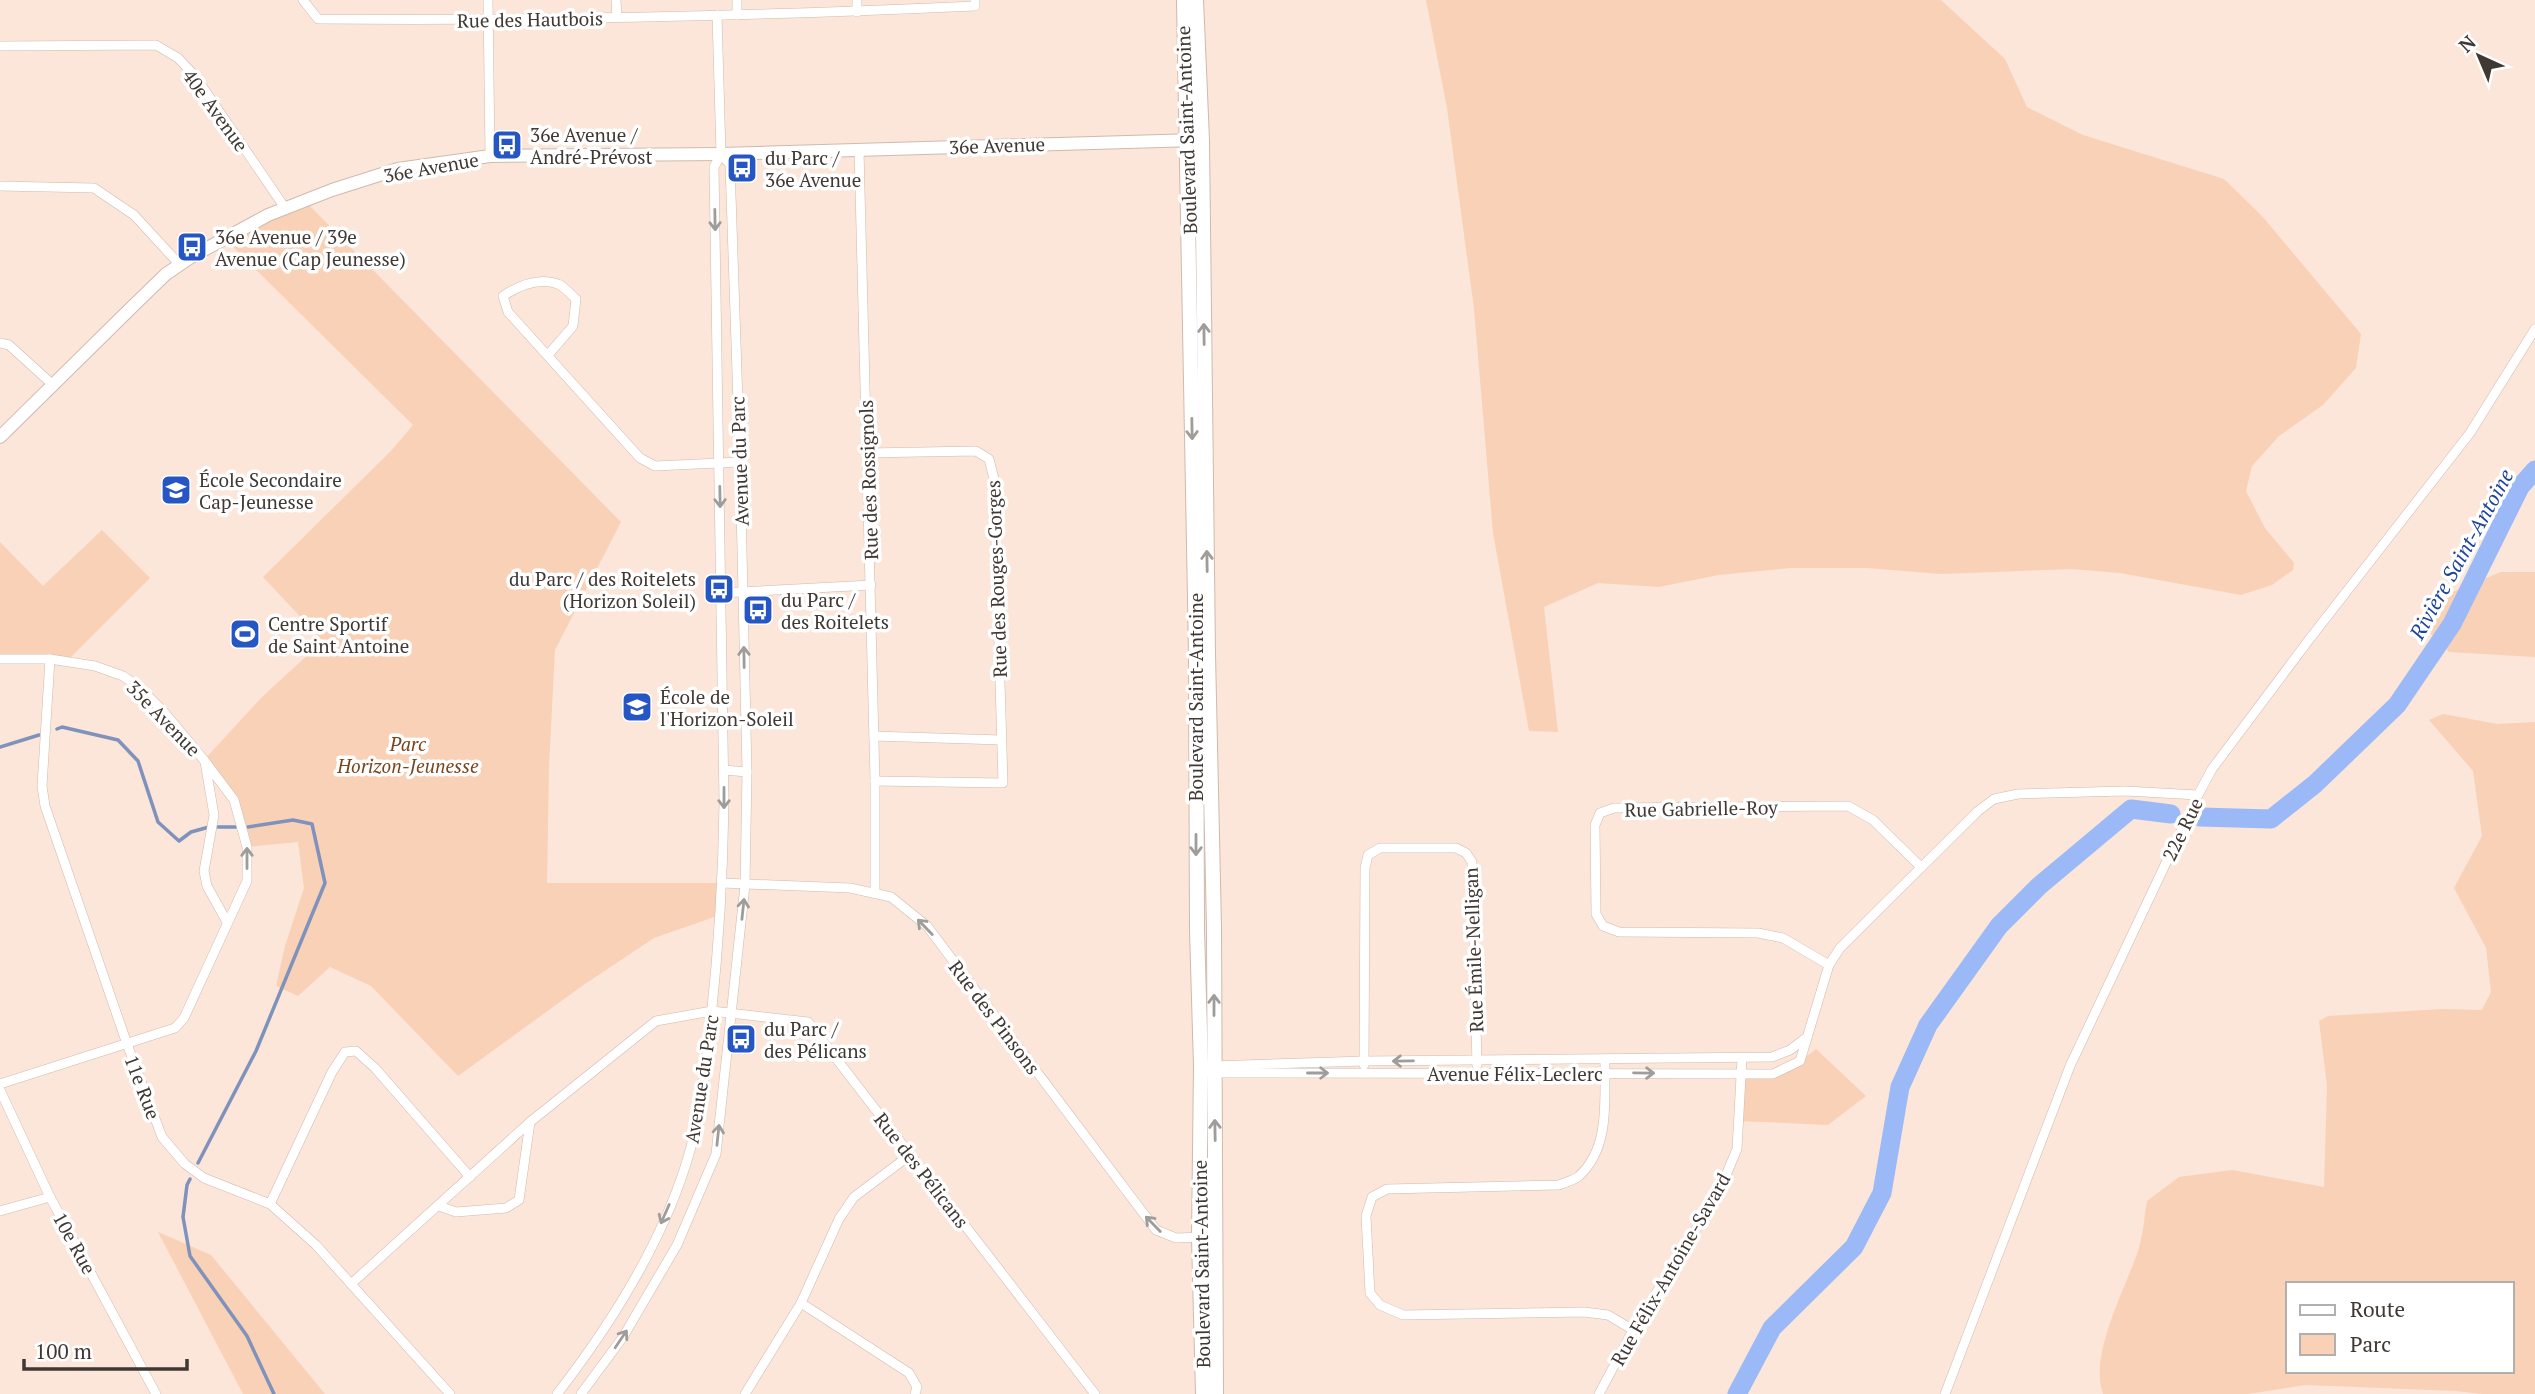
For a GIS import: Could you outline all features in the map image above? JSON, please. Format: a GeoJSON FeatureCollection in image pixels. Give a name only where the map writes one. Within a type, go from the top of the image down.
{"type":"FeatureCollection","features":[{"type":"Feature","properties":{"kind":"main road","name":"Boulevard Saint-Antoine"},"geometry":{"type":"LineString","coordinates":[[1184,0],[1195,140]]}},
{"type":"Feature","properties":{"kind":"main road","name":"Boulevard Saint-Antoine"},"geometry":{"type":"LineString","coordinates":[[1196,0],[1195,140],[1208,1069],[1216,1236],[1216,1394]]}},
{"type":"Feature","properties":{"kind":"main road","name":"Boulevard Saint-Antoine"},"geometry":{"type":"LineString","coordinates":[[1203,1394],[1199,1237],[1208,1069]]}},
{"type":"Feature","properties":{"kind":"street","name":"Rue des Hautbois"},"geometry":{"type":"LineString","coordinates":[[303,0],[318,19],[488,21],[857,12],[975,3]]}},
{"type":"Feature","properties":{"kind":"street"},"geometry":{"type":"LineString","coordinates":[[488,0],[491,156]]}},
{"type":"Feature","properties":{"kind":"street"},"geometry":{"type":"LineString","coordinates":[[617,0],[617,18]]}},
{"type":"Feature","properties":{"kind":"street"},"geometry":{"type":"LineString","coordinates":[[737,0],[737,15]]}},
{"type":"Feature","properties":{"kind":"street"},"geometry":{"type":"LineString","coordinates":[[857,0],[857,12]]}},
{"type":"Feature","properties":{"kind":"street","name":"Avenue du Parc"},"geometry":{"type":"LineString","coordinates":[[557,1394],[614,1314],[657,1233],[676,1189],[691,1147],[698,1114],[712,1011],[723,883],[724,770],[714,167],[721,154],[717,15]]}},
{"type":"Feature","properties":{"kind":"street","name":"40e Avenue"},"geometry":{"type":"LineString","coordinates":[[0,47],[156,45],[178,58],[195,76],[285,208]]}},
{"type":"Feature","properties":{"kind":"street","name":"36e Avenue"},"geometry":{"type":"LineString","coordinates":[[0,436],[166,274],[257,221],[285,208],[398,169],[491,156],[721,154],[1195,140]]}},
{"type":"Feature","properties":{"kind":"street","name":"Rue des Rossignols"},"geometry":{"type":"LineString","coordinates":[[859,150],[876,781],[875,894]]}},
{"type":"Feature","properties":{"kind":"street","name":"Avenue du Parc"},"geometry":{"type":"LineString","coordinates":[[581,1394],[646,1301],[677,1245],[716,1154],[746,885],[747,772],[730,165],[721,154]]}},
{"type":"Feature","properties":{"kind":"street"},"geometry":{"type":"LineString","coordinates":[[0,186],[94,188],[134,215],[180,265]]}},
{"type":"Feature","properties":{"kind":"street"},"geometry":{"type":"LineString","coordinates":[[548,355],[573,326],[576,299],[560,285],[540,282],[516,287],[503,296],[508,312],[640,458],[655,466],[740,462]]}},
{"type":"Feature","properties":{"kind":"street","name":"22e Rue"},"geometry":{"type":"LineString","coordinates":[[1945,1394],[2070,1066],[2198,795],[2213,769],[2300,652],[2470,433],[2535,329]]}},
{"type":"Feature","properties":{"kind":"street"},"geometry":{"type":"LineString","coordinates":[[0,343],[9,345],[52,384]]}},
{"type":"Feature","properties":{"kind":"street","name":"Rue des Rouges-Gorges"},"geometry":{"type":"LineString","coordinates":[[867,453],[976,451],[989,459],[994,480],[1003,783],[876,781]]}},
{"type":"Feature","properties":{"kind":"street"},"geometry":{"type":"LineString","coordinates":[[722,593],[871,585]]}},
{"type":"Feature","properties":{"kind":"street","name":"35e Avenue"},"geometry":{"type":"LineString","coordinates":[[0,659],[50,659],[95,666],[123,676],[139,688],[163,711],[234,800],[247,847],[247,881],[184,1018],[175,1028],[0,1084]]}},
{"type":"Feature","properties":{"kind":"street","name":"11e Rue"},"geometry":{"type":"LineString","coordinates":[[50,659],[43,786],[45,806],[162,1137],[185,1164],[204,1178],[270,1204],[316,1245],[450,1394]]}},
{"type":"Feature","properties":{"kind":"street"},"geometry":{"type":"LineString","coordinates":[[874,736],[1001,740]]}},
{"type":"Feature","properties":{"kind":"street","name":"35e Avenue"},"geometry":{"type":"LineString","coordinates":[[204,760],[214,815],[204,871],[207,886],[227,922]]}},
{"type":"Feature","properties":{"kind":"street"},"geometry":{"type":"LineString","coordinates":[[724,770],[747,772]]}},
{"type":"Feature","properties":{"kind":"street","name":"Avenue Félix-Leclerc"},"geometry":{"type":"LineString","coordinates":[[1208,1069],[1364,1073],[1773,1074],[1800,1061],[1829,965],[1840,948],[1978,811],[1994,799],[2018,794],[2125,791],[2198,795]]}},
{"type":"Feature","properties":{"kind":"street","name":"Rue Gabrielle-Roy"},"geometry":{"type":"LineString","coordinates":[[1829,965],[1783,939],[1758,933],[1619,932],[1602,926],[1596,914],[1595,825],[1600,813],[1614,808],[1848,806],[1872,820],[1921,867]]}},
{"type":"Feature","properties":{"kind":"street","name":"Rue Émile-Nelligan"},"geometry":{"type":"LineString","coordinates":[[1364,1073],[1365,868],[1368,855],[1380,848],[1456,848],[1466,853],[1472,862],[1477,1073]]}},
{"type":"Feature","properties":{"kind":"street","name":"Rue des Pinsons"},"geometry":{"type":"LineString","coordinates":[[723,883],[850,888],[891,897],[927,926],[1156,1230],[1176,1238],[1216,1236]]}},
{"type":"Feature","properties":{"kind":"street","name":"Rue des Pélicans"},"geometry":{"type":"LineString","coordinates":[[351,1284],[530,1122],[656,1021],[712,1011],[808,1022],[1095,1394]]}},
{"type":"Feature","properties":{"kind":"street","name":"Avenue Félix-Leclerc"},"geometry":{"type":"LineString","coordinates":[[1208,1069],[1364,1061],[1772,1058],[1790,1050],[1809,1036]]}},
{"type":"Feature","properties":{"kind":"street"},"geometry":{"type":"LineString","coordinates":[[270,1204],[332,1072],[345,1052],[356,1051],[375,1068],[470,1177]]}},
{"type":"Feature","properties":{"kind":"street","name":"Rue Félix-Antoine-Savard"},"geometry":{"type":"LineString","coordinates":[[1599,1394],[1633,1330],[1718,1194],[1737,1149],[1742,1058]]}},
{"type":"Feature","properties":{"kind":"street"},"geometry":{"type":"LineString","coordinates":[[1605,1060],[1604,1129],[1595,1153],[1578,1177],[1559,1185],[1387,1189],[1372,1197],[1366,1216],[1370,1293],[1380,1305],[1403,1315],[1584,1312],[1608,1315],[1633,1330]]}},
{"type":"Feature","properties":{"kind":"street","name":"10e Rue"},"geometry":{"type":"LineString","coordinates":[[0,1090],[50,1197],[156,1394]]}},
{"type":"Feature","properties":{"kind":"street"},"geometry":{"type":"LineString","coordinates":[[439,1206],[456,1212],[506,1208],[519,1200],[530,1122]]}},
{"type":"Feature","properties":{"kind":"street"},"geometry":{"type":"LineString","coordinates":[[745,1394],[801,1303],[839,1219],[854,1197],[910,1155]]}},
{"type":"Feature","properties":{"kind":"street"},"geometry":{"type":"LineString","coordinates":[[0,1211],[50,1197]]}},
{"type":"Feature","properties":{"kind":"street"},"geometry":{"type":"LineString","coordinates":[[801,1303],[908,1373],[917,1387],[915,1394]]}},
{"type":"Feature","properties":{"kind":"green space"},"geometry":{"type":"Polygon","coordinates":[[[1426,0],[1941,0],[2005,59],[2027,107],[2083,135],[2224,179],[2262,216],[2361,334],[2356,368],[2323,405],[2279,436],[2252,466],[2246,491],[2265,528],[2294,563],[2293,570],[2272,585],[2241,595],[2120,573],[2071,569],[1941,574],[1867,568],[1791,568],[1719,575],[1659,587],[1598,583],[1544,607],[1558,732],[1529,731],[1493,533],[1474,309],[1447,108],[1426,0]]]}},
{"type":"Feature","properties":{"kind":"green space","name":"Parc Horizon-Jeunesse"},"geometry":{"type":"Polygon","coordinates":[[[305,201],[621,522],[555,650],[547,883],[722,883],[720,915],[654,938],[582,986],[458,1076],[371,986],[330,967],[298,996],[276,986],[285,946],[304,888],[298,842],[247,847],[234,800],[204,760],[262,697],[323,641],[263,577],[391,451],[413,425],[224,238],[305,201]]]}},
{"type":"Feature","properties":{"kind":"green space"},"geometry":{"type":"Polygon","coordinates":[[[102,530],[150,578],[66,662],[0,659],[0,542],[43,586],[102,530]]]}},
{"type":"Feature","properties":{"kind":"green space"},"geometry":{"type":"Polygon","coordinates":[[[2501,572],[2535,572],[2535,657],[2449,652],[2426,629],[2450,593],[2501,572]]]}},
{"type":"Feature","properties":{"kind":"green space"},"geometry":{"type":"Polygon","coordinates":[[[2443,714],[2497,724],[2535,722],[2535,1394],[2305,1385],[2248,1394],[2103,1394],[2100,1379],[2104,1343],[2139,1248],[2147,1201],[2179,1177],[2232,1170],[2324,1187],[2327,1086],[2319,1021],[2328,1016],[2442,1009],[2482,1010],[2491,992],[2486,948],[2454,888],[2482,836],[2473,771],[2429,720],[2443,714]]]}},
{"type":"Feature","properties":{"kind":"green space"},"geometry":{"type":"Polygon","coordinates":[[[1816,1049],[1866,1096],[1828,1125],[1739,1121],[1741,1074],[1781,1070],[1797,1063],[1816,1049]]]}},
{"type":"Feature","properties":{"kind":"green space"},"geometry":{"type":"Polygon","coordinates":[[[158,1232],[211,1255],[325,1394],[243,1394],[158,1232]]]}},
{"type":"Feature","properties":{"kind":"waterway","name":"Rivière Saint-Antoine"},"geometry":{"type":"LineString","coordinates":[[2200,817],[2271,819],[2315,784],[2397,705],[2452,624],[2520,487],[2535,470]]}},
{"type":"Feature","properties":{"kind":"waterway"},"geometry":{"type":"LineString","coordinates":[[57,729],[62,727],[118,740],[138,761],[158,822],[179,841],[191,832],[209,827]]}},
{"type":"Feature","properties":{"kind":"waterway"},"geometry":{"type":"LineString","coordinates":[[0,747],[39,735]]}},
{"type":"Feature","properties":{"kind":"waterway","name":"Rivière Saint-Antoine"},"geometry":{"type":"LineString","coordinates":[[1737,1394],[1772,1328],[1854,1247],[1882,1193],[1900,1087],[1928,1025],[1999,926],[2039,886],[2131,809],[2171,814]]}},
{"type":"Feature","properties":{"kind":"waterway"},"geometry":{"type":"LineString","coordinates":[[198,1163],[256,1051],[325,883],[312,824],[293,820],[248,827]]}},
{"type":"Feature","properties":{"kind":"waterway"},"geometry":{"type":"LineString","coordinates":[[218,827],[236,827]]}},
{"type":"Feature","properties":{"kind":"waterway"},"geometry":{"type":"LineString","coordinates":[[190,1179],[183,1217],[190,1256],[247,1336],[274,1394]]}},
{"type":"Feature","properties":{"kind":"place","name":"36e Avenue / André-Prévost"},"geometry":{"type":"Point","coordinates":[507,145]}},
{"type":"Feature","properties":{"kind":"place","name":"du Parc / 36e Avenue"},"geometry":{"type":"Point","coordinates":[742,168]}},
{"type":"Feature","properties":{"kind":"place","name":"36e Avenue / 39e Avenue (Cap Jeunesse)"},"geometry":{"type":"Point","coordinates":[192,247]}},
{"type":"Feature","properties":{"kind":"place","name":"École Secondaire Cap-Jeunesse"},"geometry":{"type":"Point","coordinates":[176,490]}},
{"type":"Feature","properties":{"kind":"place","name":"du Parc / des Roitelets (Horizon Soleil)"},"geometry":{"type":"Point","coordinates":[719,589]}},
{"type":"Feature","properties":{"kind":"place","name":"du Parc / des Roitelets"},"geometry":{"type":"Point","coordinates":[758,610]}},
{"type":"Feature","properties":{"kind":"place","name":"Centre Sportif de Saint Antoine"},"geometry":{"type":"Point","coordinates":[245,634]}},
{"type":"Feature","properties":{"kind":"place","name":"École de l'Horizon-Soleil"},"geometry":{"type":"Point","coordinates":[637,707]}},
{"type":"Feature","properties":{"kind":"place","name":"du Parc / des Pélicans"},"geometry":{"type":"Point","coordinates":[741,1039]}}]}
